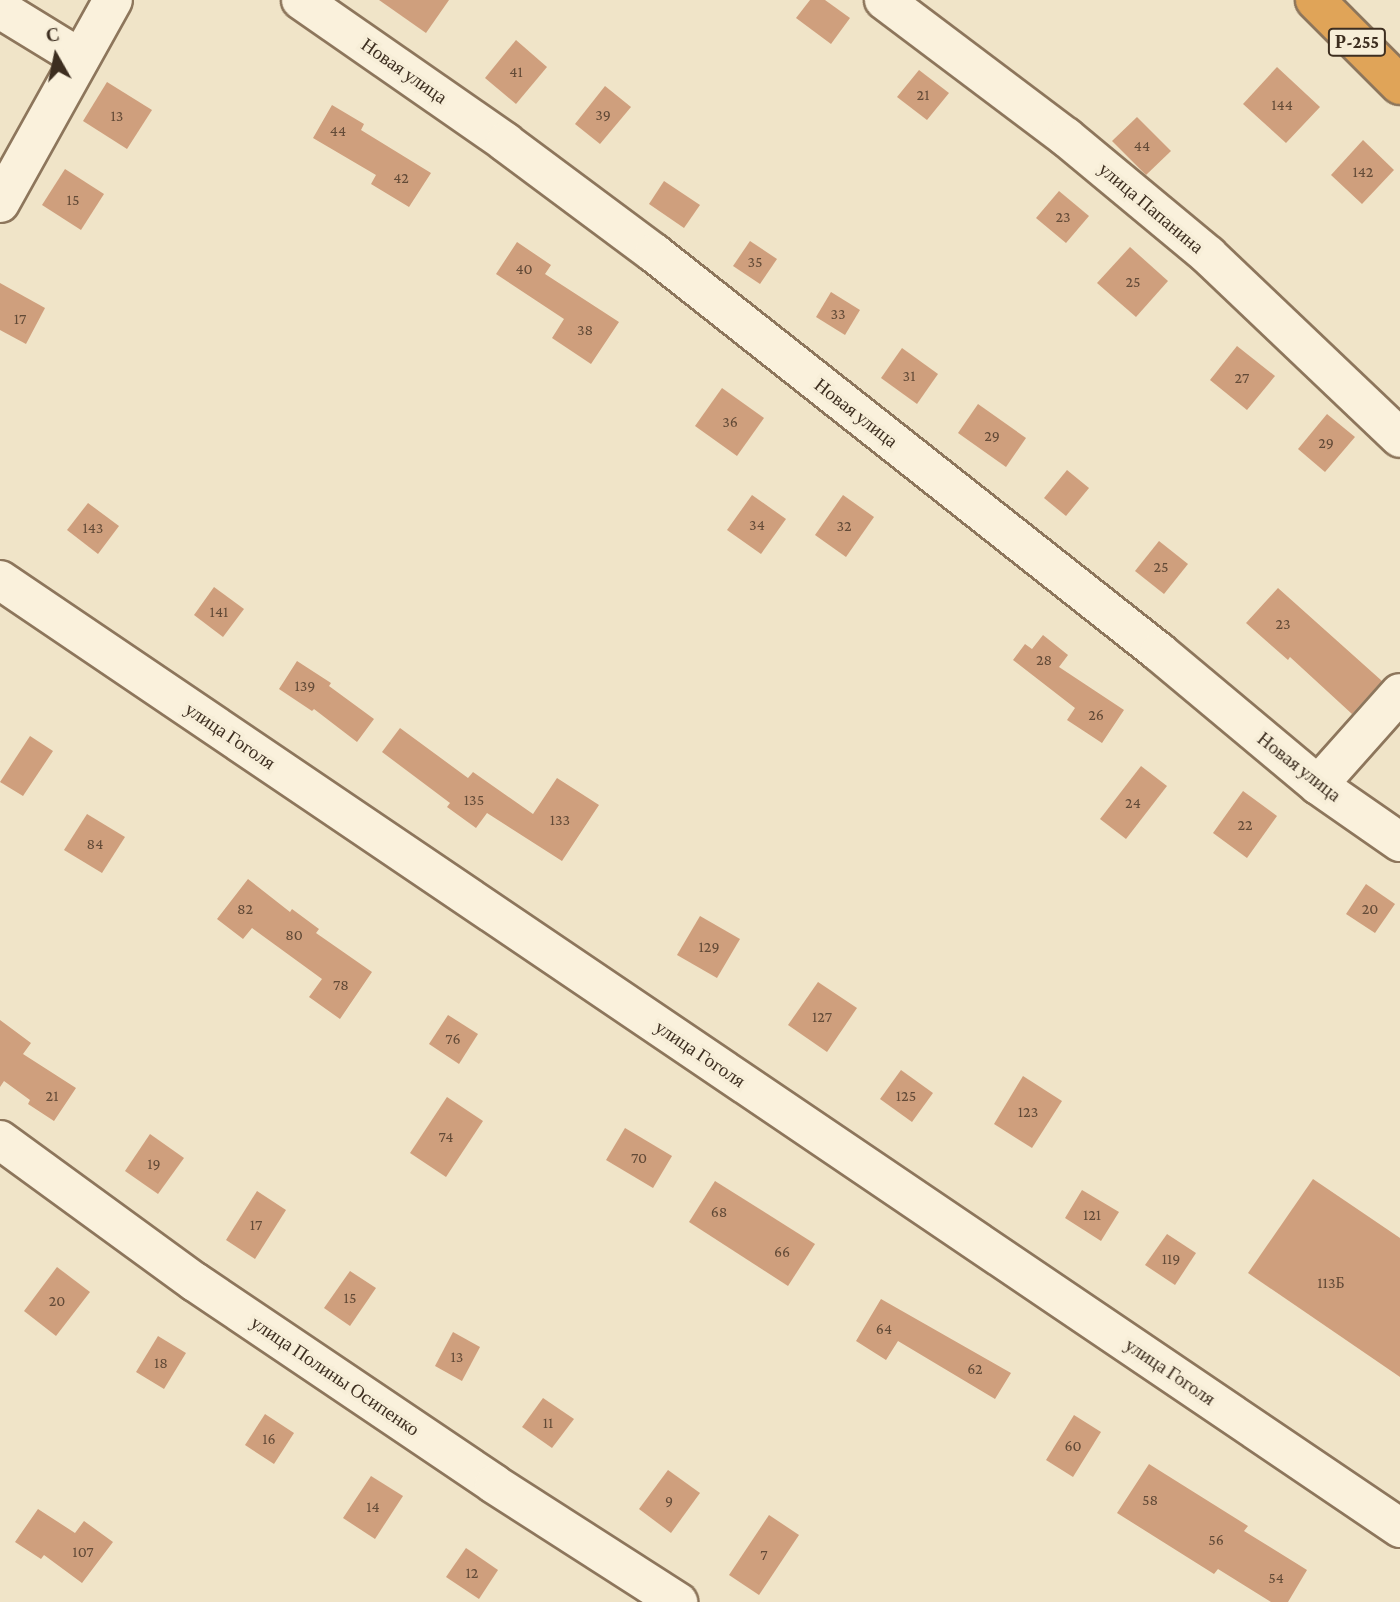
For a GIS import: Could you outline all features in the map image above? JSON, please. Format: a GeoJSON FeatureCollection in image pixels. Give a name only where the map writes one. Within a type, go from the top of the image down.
{"type":"FeatureCollection","features":[{"type":"Feature","properties":{"kind":"highway","name":"Р-255"},"geometry":{"type":"LineString","coordinates":[[1315,0],[1400,85]]}},
{"type":"Feature","properties":{"kind":"street"},"geometry":{"type":"LineString","coordinates":[[0,203],[113,0]]}},
{"type":"Feature","properties":{"kind":"street","name":"Новая улица"},"geometry":{"type":"LineString","coordinates":[[301,0],[348,13],[505,142],[654,253],[1159,652],[1318,785],[1400,842]]}},
{"type":"Feature","properties":{"kind":"street","name":"улица Папанина"},"geometry":{"type":"LineString","coordinates":[[884,0],[1066,137],[1208,255],[1400,438]]}},
{"type":"Feature","properties":{"kind":"street"},"geometry":{"type":"LineString","coordinates":[[0,9],[80,58]]}},
{"type":"Feature","properties":{"kind":"street","name":"улица Гоголя"},"geometry":{"type":"LineString","coordinates":[[0,580],[1400,1528]]}},
{"type":"Feature","properties":{"kind":"street"},"geometry":{"type":"LineString","coordinates":[[1318,785],[1400,693]]}},
{"type":"Feature","properties":{"kind":"street","name":"улица Полины Осипенко"},"geometry":{"type":"LineString","coordinates":[[0,1140],[195,1282],[494,1484],[678,1602]]}},
{"type":"Feature","properties":{"kind":"building"},"geometry":{"type":"Polygon","coordinates":[[[379,0],[449,0],[426,33],[379,0]]]}},
{"type":"Feature","properties":{"kind":"building"},"geometry":{"type":"Polygon","coordinates":[[[810,0],[825,0],[850,18],[831,44],[796,18],[810,0]]]}},
{"type":"Feature","properties":{"kind":"building"},"geometry":{"type":"Polygon","coordinates":[[[516,40],[547,67],[516,104],[485,78],[516,40]]]}},
{"type":"Feature","properties":{"kind":"building"},"geometry":{"type":"Polygon","coordinates":[[[1277,67],[1320,107],[1286,143],[1243,104],[1277,67]]]}},
{"type":"Feature","properties":{"kind":"building"},"geometry":{"type":"Polygon","coordinates":[[[919,70],[949,93],[927,120],[897,97],[919,70]]]}},
{"type":"Feature","properties":{"kind":"building"},"geometry":{"type":"Polygon","coordinates":[[[107,82],[152,110],[127,149],[83,121],[107,82]]]}},
{"type":"Feature","properties":{"kind":"building"},"geometry":{"type":"Polygon","coordinates":[[[605,86],[631,107],[600,144],[575,124],[605,86]]]}},
{"type":"Feature","properties":{"kind":"building"},"geometry":{"type":"Polygon","coordinates":[[[332,105],[364,124],[361,130],[431,173],[409,207],[371,184],[376,175],[313,138],[332,105]]]}},
{"type":"Feature","properties":{"kind":"building"},"geometry":{"type":"Polygon","coordinates":[[[1137,117],[1171,151],[1146,175],[1112,141],[1137,117]]]}},
{"type":"Feature","properties":{"kind":"building"},"geometry":{"type":"Polygon","coordinates":[[[1363,140],[1394,170],[1362,204],[1331,175],[1363,140]]]}},
{"type":"Feature","properties":{"kind":"building"},"geometry":{"type":"Polygon","coordinates":[[[65,169],[104,194],[81,230],[42,205],[65,169]]]}},
{"type":"Feature","properties":{"kind":"building"},"geometry":{"type":"Polygon","coordinates":[[[664,181],[700,205],[684,228],[649,204],[664,181]]]}},
{"type":"Feature","properties":{"kind":"building"},"geometry":{"type":"Polygon","coordinates":[[[1059,191],[1089,216],[1066,243],[1036,218],[1059,191]]]}},
{"type":"Feature","properties":{"kind":"building"},"geometry":{"type":"Polygon","coordinates":[[[750,241],[777,259],[760,284],[733,266],[750,241]]]}},
{"type":"Feature","properties":{"kind":"building"},"geometry":{"type":"Polygon","coordinates":[[[517,242],[551,265],[545,274],[619,322],[591,364],[552,338],[564,319],[496,274],[517,242]]]}},
{"type":"Feature","properties":{"kind":"building"},"geometry":{"type":"Polygon","coordinates":[[[1130,247],[1168,281],[1136,317],[1097,283],[1130,247]]]}},
{"type":"Feature","properties":{"kind":"building"},"geometry":{"type":"Polygon","coordinates":[[[0,283],[45,308],[26,344],[0,330],[0,283]]]}},
{"type":"Feature","properties":{"kind":"building"},"geometry":{"type":"Polygon","coordinates":[[[831,292],[860,310],[845,335],[816,317],[831,292]]]}},
{"type":"Feature","properties":{"kind":"building"},"geometry":{"type":"Polygon","coordinates":[[[1237,346],[1275,376],[1247,410],[1210,380],[1237,346]]]}},
{"type":"Feature","properties":{"kind":"building"},"geometry":{"type":"Polygon","coordinates":[[[902,348],[938,374],[917,404],[881,378],[902,348]]]}},
{"type":"Feature","properties":{"kind":"building"},"geometry":{"type":"Polygon","coordinates":[[[722,388],[764,418],[737,456],[695,426],[722,388]]]}},
{"type":"Feature","properties":{"kind":"building"},"geometry":{"type":"Polygon","coordinates":[[[978,404],[1026,438],[1006,467],[958,433],[978,404]]]}},
{"type":"Feature","properties":{"kind":"building"},"geometry":{"type":"Polygon","coordinates":[[[1327,414],[1355,437],[1325,472],[1298,449],[1327,414]]]}},
{"type":"Feature","properties":{"kind":"building"},"geometry":{"type":"Polygon","coordinates":[[[1067,470],[1089,488],[1066,516],[1044,498],[1067,470]]]}},
{"type":"Feature","properties":{"kind":"building"},"geometry":{"type":"Polygon","coordinates":[[[752,495],[786,519],[761,554],[727,530],[752,495]]]}},
{"type":"Feature","properties":{"kind":"building"},"geometry":{"type":"Polygon","coordinates":[[[843,495],[874,517],[846,557],[815,535],[843,495]]]}},
{"type":"Feature","properties":{"kind":"building"},"geometry":{"type":"Polygon","coordinates":[[[88,503],[119,526],[98,554],[67,530],[88,503]]]}},
{"type":"Feature","properties":{"kind":"building"},"geometry":{"type":"Polygon","coordinates":[[[1159,541],[1188,564],[1164,594],[1135,571],[1159,541]]]}},
{"type":"Feature","properties":{"kind":"building"},"geometry":{"type":"Polygon","coordinates":[[[214,587],[244,609],[223,637],[194,615],[214,587]]]}},
{"type":"Feature","properties":{"kind":"building"},"geometry":{"type":"Polygon","coordinates":[[[1278,588],[1382,681],[1352,714],[1290,657],[1288,660],[1246,623],[1278,588]]]}},
{"type":"Feature","properties":{"kind":"building"},"geometry":{"type":"Polygon","coordinates":[[[1043,635],[1068,655],[1059,667],[1124,710],[1102,743],[1067,720],[1075,708],[1013,660],[1025,644],[1032,649],[1043,635]]]}},
{"type":"Feature","properties":{"kind":"building"},"geometry":{"type":"Polygon","coordinates":[[[297,661],[331,683],[329,686],[374,719],[357,742],[314,709],[312,711],[279,689],[297,661]]]}},
{"type":"Feature","properties":{"kind":"building"},"geometry":{"type":"Polygon","coordinates":[[[400,728],[468,778],[473,772],[533,814],[557,778],[599,805],[562,861],[487,813],[476,828],[447,807],[450,803],[382,752],[400,728]]]}},
{"type":"Feature","properties":{"kind":"building"},"geometry":{"type":"Polygon","coordinates":[[[30,736],[53,751],[23,796],[0,782],[30,736]]]}},
{"type":"Feature","properties":{"kind":"building"},"geometry":{"type":"Polygon","coordinates":[[[1141,766],[1167,786],[1126,839],[1100,819],[1141,766]]]}},
{"type":"Feature","properties":{"kind":"building"},"geometry":{"type":"Polygon","coordinates":[[[1243,791],[1277,816],[1247,858],[1213,833],[1243,791]]]}},
{"type":"Feature","properties":{"kind":"building"},"geometry":{"type":"Polygon","coordinates":[[[87,814],[125,837],[102,873],[64,850],[87,814]]]}},
{"type":"Feature","properties":{"kind":"building"},"geometry":{"type":"Polygon","coordinates":[[[248,879],[290,912],[292,909],[319,929],[316,933],[372,972],[340,1019],[309,997],[322,979],[252,928],[243,939],[217,919],[248,879]]]}},
{"type":"Feature","properties":{"kind":"building"},"geometry":{"type":"Polygon","coordinates":[[[1366,884],[1395,904],[1375,933],[1346,914],[1366,884]]]}},
{"type":"Feature","properties":{"kind":"building"},"geometry":{"type":"Polygon","coordinates":[[[700,916],[740,939],[717,978],[677,955],[700,916]]]}},
{"type":"Feature","properties":{"kind":"building"},"geometry":{"type":"Polygon","coordinates":[[[818,982],[857,1008],[827,1052],[788,1025],[818,982]]]}},
{"type":"Feature","properties":{"kind":"building"},"geometry":{"type":"Polygon","coordinates":[[[448,1015],[478,1034],[459,1064],[429,1044],[448,1015]]]}},
{"type":"Feature","properties":{"kind":"building"},"geometry":{"type":"Polygon","coordinates":[[[0,1020],[31,1043],[23,1054],[76,1088],[54,1121],[28,1104],[30,1100],[4,1081],[0,1087],[0,1020]]]}},
{"type":"Feature","properties":{"kind":"building"},"geometry":{"type":"Polygon","coordinates":[[[901,1070],[933,1093],[912,1122],[880,1099],[901,1070]]]}},
{"type":"Feature","properties":{"kind":"building"},"geometry":{"type":"Polygon","coordinates":[[[1023,1076],[1062,1101],[1032,1148],[994,1124],[1023,1076]]]}},
{"type":"Feature","properties":{"kind":"building"},"geometry":{"type":"Polygon","coordinates":[[[447,1097],[483,1121],[446,1177],[410,1153],[447,1097]]]}},
{"type":"Feature","properties":{"kind":"building"},"geometry":{"type":"Polygon","coordinates":[[[625,1128],[672,1156],[653,1188],[606,1160],[625,1128]]]}},
{"type":"Feature","properties":{"kind":"building"},"geometry":{"type":"Polygon","coordinates":[[[150,1134],[184,1158],[158,1194],[125,1171],[150,1134]]]}},
{"type":"Feature","properties":{"kind":"building"},"geometry":{"type":"Polygon","coordinates":[[[1313,1179],[1400,1238],[1400,1377],[1248,1273],[1313,1179]]]}},
{"type":"Feature","properties":{"kind":"building"},"geometry":{"type":"Polygon","coordinates":[[[715,1181],[815,1244],[788,1286],[689,1222],[715,1181]]]}},
{"type":"Feature","properties":{"kind":"building"},"geometry":{"type":"Polygon","coordinates":[[[1082,1190],[1119,1212],[1101,1241],[1065,1218],[1082,1190]]]}},
{"type":"Feature","properties":{"kind":"building"},"geometry":{"type":"Polygon","coordinates":[[[257,1191],[286,1210],[255,1259],[226,1240],[257,1191]]]}},
{"type":"Feature","properties":{"kind":"building"},"geometry":{"type":"Polygon","coordinates":[[[1167,1234],[1196,1253],[1175,1285],[1145,1265],[1167,1234]]]}},
{"type":"Feature","properties":{"kind":"building"},"geometry":{"type":"Polygon","coordinates":[[[57,1267],[90,1292],[56,1336],[24,1311],[57,1267]]]}},
{"type":"Feature","properties":{"kind":"building"},"geometry":{"type":"Polygon","coordinates":[[[350,1271],[376,1288],[350,1326],[324,1308],[350,1271]]]}},
{"type":"Feature","properties":{"kind":"building"},"geometry":{"type":"Polygon","coordinates":[[[881,1299],[1011,1373],[995,1399],[898,1341],[886,1360],[856,1341],[881,1299]]]}},
{"type":"Feature","properties":{"kind":"building"},"geometry":{"type":"Polygon","coordinates":[[[453,1332],[480,1347],[462,1381],[435,1366],[453,1332]]]}},
{"type":"Feature","properties":{"kind":"building"},"geometry":{"type":"Polygon","coordinates":[[[158,1336],[186,1353],[164,1389],[136,1372],[158,1336]]]}},
{"type":"Feature","properties":{"kind":"building"},"geometry":{"type":"Polygon","coordinates":[[[543,1398],[574,1419],[552,1448],[522,1427],[543,1398]]]}},
{"type":"Feature","properties":{"kind":"building"},"geometry":{"type":"Polygon","coordinates":[[[265,1414],[294,1433],[274,1464],[245,1445],[265,1414]]]}},
{"type":"Feature","properties":{"kind":"building"},"geometry":{"type":"Polygon","coordinates":[[[1074,1415],[1101,1432],[1073,1477],[1046,1460],[1074,1415]]]}},
{"type":"Feature","properties":{"kind":"building"},"geometry":{"type":"Polygon","coordinates":[[[1149,1464],[1248,1526],[1244,1531],[1307,1570],[1288,1602],[1271,1602],[1218,1569],[1214,1574],[1117,1513],[1149,1464]]]}},
{"type":"Feature","properties":{"kind":"building"},"geometry":{"type":"Polygon","coordinates":[[[668,1470],[700,1493],[671,1533],[639,1509],[668,1470]]]}},
{"type":"Feature","properties":{"kind":"building"},"geometry":{"type":"Polygon","coordinates":[[[371,1476],[403,1496],[375,1539],[343,1518],[371,1476]]]}},
{"type":"Feature","properties":{"kind":"building"},"geometry":{"type":"Polygon","coordinates":[[[38,1509],[75,1533],[84,1521],[113,1542],[82,1583],[44,1555],[41,1559],[15,1542],[38,1509]]]}},
{"type":"Feature","properties":{"kind":"building"},"geometry":{"type":"Polygon","coordinates":[[[769,1515],[799,1535],[759,1595],[729,1575],[769,1515]]]}},
{"type":"Feature","properties":{"kind":"building"},"geometry":{"type":"Polygon","coordinates":[[[466,1548],[498,1570],[479,1599],[446,1577],[466,1548]]]}}]}
